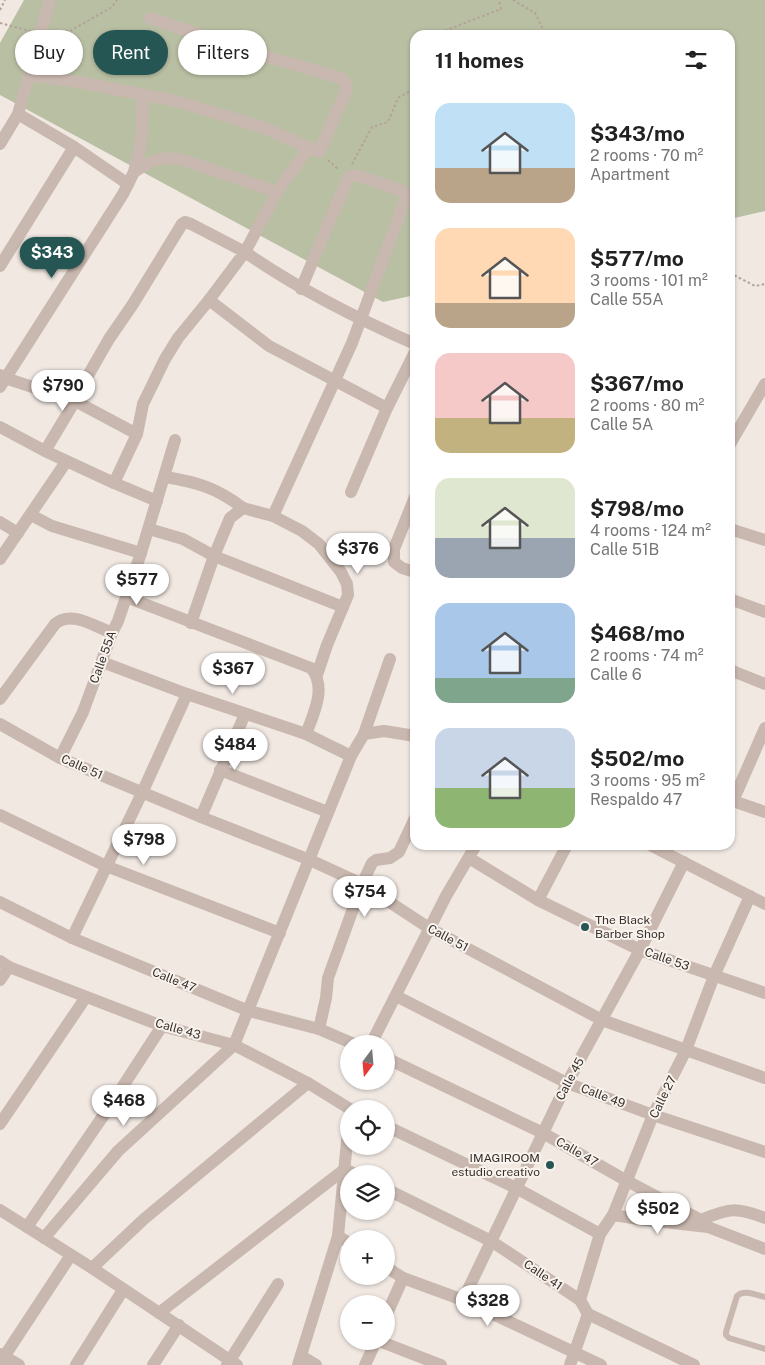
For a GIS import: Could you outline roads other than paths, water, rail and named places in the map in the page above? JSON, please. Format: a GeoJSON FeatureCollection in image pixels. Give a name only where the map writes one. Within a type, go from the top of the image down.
{"type":"FeatureCollection","features":[{"type":"Feature","properties":{"kind":"street"},"geometry":{"type":"LineString","coordinates":[[42,30],[50,0]]}},
{"type":"Feature","properties":{"kind":"street"},"geometry":{"type":"LineString","coordinates":[[114,483],[137,434],[143,404],[164,359],[178,338],[245,252],[277,192],[314,150],[346,90],[346,82],[341,78],[247,51],[150,18]]}},
{"type":"Feature","properties":{"kind":"street"},"geometry":{"type":"LineString","coordinates":[[0,144],[18,114],[29,75],[84,82],[143,96],[176,101],[262,127],[314,150]]}},
{"type":"Feature","properties":{"kind":"street"},"geometry":{"type":"LineString","coordinates":[[137,434],[76,402],[2,380],[91,245],[134,172],[141,143],[143,96]]}},
{"type":"Feature","properties":{"kind":"street"},"geometry":{"type":"LineString","coordinates":[[18,114],[74,147],[128,184]]}},
{"type":"Feature","properties":{"kind":"street"},"geometry":{"type":"LineString","coordinates":[[0,266],[74,147]]}},
{"type":"Feature","properties":{"kind":"street"},"geometry":{"type":"LineString","coordinates":[[134,172],[154,160],[165,157],[180,159],[277,192]]}},
{"type":"Feature","properties":{"kind":"street"},"geometry":{"type":"LineString","coordinates":[[272,516],[361,320],[405,200],[405,194],[400,190],[359,176],[350,176],[301,289]]}},
{"type":"Feature","properties":{"kind":"street"},"geometry":{"type":"LineString","coordinates":[[45,452],[76,402],[86,378],[104,347],[185,222],[245,252],[274,273],[301,289],[361,320],[410,342]]}},
{"type":"Feature","properties":{"kind":"street"},"geometry":{"type":"LineString","coordinates":[[209,300],[269,346],[387,408]]}},
{"type":"Feature","properties":{"kind":"street"},"geometry":{"type":"LineString","coordinates":[[352,492],[387,408],[410,362]]}},
{"type":"Feature","properties":{"kind":"street"},"geometry":{"type":"LineString","coordinates":[[735,435],[765,384]]}},
{"type":"Feature","properties":{"kind":"street"},"geometry":{"type":"LineString","coordinates":[[0,427],[66,462],[157,501]]}},
{"type":"Feature","properties":{"kind":"street","name":"Calle 55A"},"geometry":{"type":"LineString","coordinates":[[60,758],[83,712],[126,597],[176,440]]}},
{"type":"Feature","properties":{"kind":"street"},"geometry":{"type":"LineString","coordinates":[[0,560],[66,462]]}},
{"type":"Feature","properties":{"kind":"street"},"geometry":{"type":"LineString","coordinates":[[165,477],[190,481],[225,494],[243,508],[272,516],[302,531],[319,544],[332,560],[348,584],[348,595],[327,644],[317,676]]}},
{"type":"Feature","properties":{"kind":"street"},"geometry":{"type":"LineString","coordinates":[[191,623],[214,556],[230,518],[243,508]]}},
{"type":"Feature","properties":{"kind":"street"},"geometry":{"type":"LineString","coordinates":[[410,510],[394,550],[394,562],[402,568],[410,570]]}},
{"type":"Feature","properties":{"kind":"street"},"geometry":{"type":"LineString","coordinates":[[31,515],[52,526],[141,553]]}},
{"type":"Feature","properties":{"kind":"street"},"geometry":{"type":"LineString","coordinates":[[0,522],[18,534]]}},
{"type":"Feature","properties":{"kind":"street"},"geometry":{"type":"LineString","coordinates":[[149,529],[183,538],[214,556],[343,606]]}},
{"type":"Feature","properties":{"kind":"street"},"geometry":{"type":"LineString","coordinates":[[735,531],[765,540]]}},
{"type":"Feature","properties":{"kind":"street"},"geometry":{"type":"LineString","coordinates":[[126,597],[311,668],[317,676],[319,686],[316,704],[306,734]]}},
{"type":"Feature","properties":{"kind":"street"},"geometry":{"type":"LineString","coordinates":[[735,601],[765,612]]}},
{"type":"Feature","properties":{"kind":"street"},"geometry":{"type":"LineString","coordinates":[[0,699],[55,624],[60,620],[73,618],[112,633]]}},
{"type":"Feature","properties":{"kind":"street"},"geometry":{"type":"LineString","coordinates":[[44,1238],[118,1151],[234,1045],[351,756],[364,734],[390,659]]}},
{"type":"Feature","properties":{"kind":"street"},"geometry":{"type":"LineString","coordinates":[[102,662],[187,694],[306,734],[351,756]]}},
{"type":"Feature","properties":{"kind":"street"},"geometry":{"type":"LineString","coordinates":[[735,672],[765,684]]}},
{"type":"Feature","properties":{"kind":"street"},"geometry":{"type":"LineString","coordinates":[[72,938],[142,793],[187,694]]}},
{"type":"Feature","properties":{"kind":"street"},"geometry":{"type":"LineString","coordinates":[[201,818],[245,714]]}},
{"type":"Feature","properties":{"kind":"street","name":"Calle 51"},"geometry":{"type":"LineString","coordinates":[[0,724],[60,758],[201,818],[310,860],[362,884],[429,928],[602,1020],[765,1078]]}},
{"type":"Feature","properties":{"kind":"street"},"geometry":{"type":"LineString","coordinates":[[735,792],[765,728]]}},
{"type":"Feature","properties":{"kind":"street"},"geometry":{"type":"LineString","coordinates":[[364,734],[384,731],[410,735]]}},
{"type":"Feature","properties":{"kind":"street"},"geometry":{"type":"LineString","coordinates":[[220,770],[328,812]]}},
{"type":"Feature","properties":{"kind":"street"},"geometry":{"type":"LineString","coordinates":[[735,801],[765,812]]}},
{"type":"Feature","properties":{"kind":"street"},"geometry":{"type":"LineString","coordinates":[[0,815],[106,866],[280,933]]}},
{"type":"Feature","properties":{"kind":"street"},"geometry":{"type":"LineString","coordinates":[[319,1029],[326,998],[328,978],[362,884],[372,863],[376,860],[396,856],[410,828]]}},
{"type":"Feature","properties":{"kind":"street"},"geometry":{"type":"LineString","coordinates":[[376,1035],[429,928],[473,850]]}},
{"type":"Feature","properties":{"kind":"street"},"geometry":{"type":"LineString","coordinates":[[538,900],[564,850]]}},
{"type":"Feature","properties":{"kind":"street"},"geometry":{"type":"LineString","coordinates":[[660,850],[765,904]]}},
{"type":"Feature","properties":{"kind":"street","name":"Calle 53"},"geometry":{"type":"LineString","coordinates":[[468,858],[538,900],[640,950],[765,993]]}},
{"type":"Feature","properties":{"kind":"street","name":"Calle 45"},"geometry":{"type":"LineString","coordinates":[[464,1300],[567,1083],[640,950],[684,862]]}},
{"type":"Feature","properties":{"kind":"street","name":"Calle 27"},"geometry":{"type":"LineString","coordinates":[[580,1300],[600,1234],[613,1214],[653,1115],[686,1050],[714,976],[750,896]]}},
{"type":"Feature","properties":{"kind":"street","name":"Calle 47"},"geometry":{"type":"LineString","coordinates":[[0,902],[72,938],[249,1011],[319,1029],[340,1038]]}},
{"type":"Feature","properties":{"kind":"street"},"geometry":{"type":"LineString","coordinates":[[0,980],[4,964]]}},
{"type":"Feature","properties":{"kind":"street","name":"Calle 43"},"geometry":{"type":"LineString","coordinates":[[4,964],[162,1026],[234,1045],[308,1083],[340,1103]]}},
{"type":"Feature","properties":{"kind":"street","name":"Calle 49"},"geometry":{"type":"LineString","coordinates":[[396,996],[567,1083],[653,1115],[765,1152]]}},
{"type":"Feature","properties":{"kind":"street"},"geometry":{"type":"LineString","coordinates":[[0,1124],[86,997]]}},
{"type":"Feature","properties":{"kind":"street"},"geometry":{"type":"LineString","coordinates":[[27,1227],[162,1026]]}},
{"type":"Feature","properties":{"kind":"street","name":"Calle 47"},"geometry":{"type":"LineString","coordinates":[[395,1062],[543,1132],[627,1182],[704,1224],[765,1248]]}},
{"type":"Feature","properties":{"kind":"street"},"geometry":{"type":"LineString","coordinates":[[92,1268],[144,1219],[308,1083]]}},
{"type":"Feature","properties":{"kind":"street"},"geometry":{"type":"LineString","coordinates":[[395,1130],[516,1188],[600,1234]]}},
{"type":"Feature","properties":{"kind":"street"},"geometry":{"type":"LineString","coordinates":[[159,1313],[340,1178]]}},
{"type":"Feature","properties":{"kind":"street","name":"Calle 41"},"geometry":{"type":"LineString","coordinates":[[395,1193],[491,1241],[580,1300],[588,1314]]}},
{"type":"Feature","properties":{"kind":"street"},"geometry":{"type":"LineString","coordinates":[[0,1210],[179,1325],[232,1363],[278,1284]]}},
{"type":"Feature","properties":{"kind":"street"},"geometry":{"type":"LineString","coordinates":[[613,1214],[646,1220],[704,1224],[722,1212],[733,1210],[746,1211],[765,1218]]}},
{"type":"Feature","properties":{"kind":"street"},"geometry":{"type":"LineString","coordinates":[[316,1365],[299,1360],[338,1236],[341,1220]]}},
{"type":"Feature","properties":{"kind":"street"},"geometry":{"type":"LineString","coordinates":[[19,1365],[2,1358],[71,1255]]}},
{"type":"Feature","properties":{"kind":"street"},"geometry":{"type":"LineString","coordinates":[[395,1273],[403,1278],[464,1300],[572,1359],[601,1365]]}},
{"type":"Feature","properties":{"kind":"street"},"geometry":{"type":"LineString","coordinates":[[395,1296],[403,1278]]}},
{"type":"Feature","properties":{"kind":"street"},"geometry":{"type":"LineString","coordinates":[[76,1365],[123,1290]]}},
{"type":"Feature","properties":{"kind":"street"},"geometry":{"type":"LineString","coordinates":[[572,1359],[588,1314],[694,1365]]}},
{"type":"Feature","properties":{"kind":"street"},"geometry":{"type":"LineString","coordinates":[[153,1365],[179,1325]]}},
{"type":"Feature","properties":{"kind":"street"},"geometry":{"type":"LineString","coordinates":[[395,1347],[441,1365]]}},
{"type":"Feature","properties":{"kind":"street"},"geometry":{"type":"LineString","coordinates":[[365,1365],[373,1350]]}},
{"type":"Feature","properties":{"kind":"lane"},"geometry":{"type":"LineString","coordinates":[[765,1298],[744,1292],[740,1293],[737,1296],[726,1335],[729,1338],[765,1349]]}},
{"type":"Feature","properties":{"kind":"place","name":"The Black Barber Shop"},"geometry":{"type":"Point","coordinates":[585,927]}},
{"type":"Feature","properties":{"kind":"place","name":"IMAGIROOM estudio creativo"},"geometry":{"type":"Point","coordinates":[550,1165]}}]}
